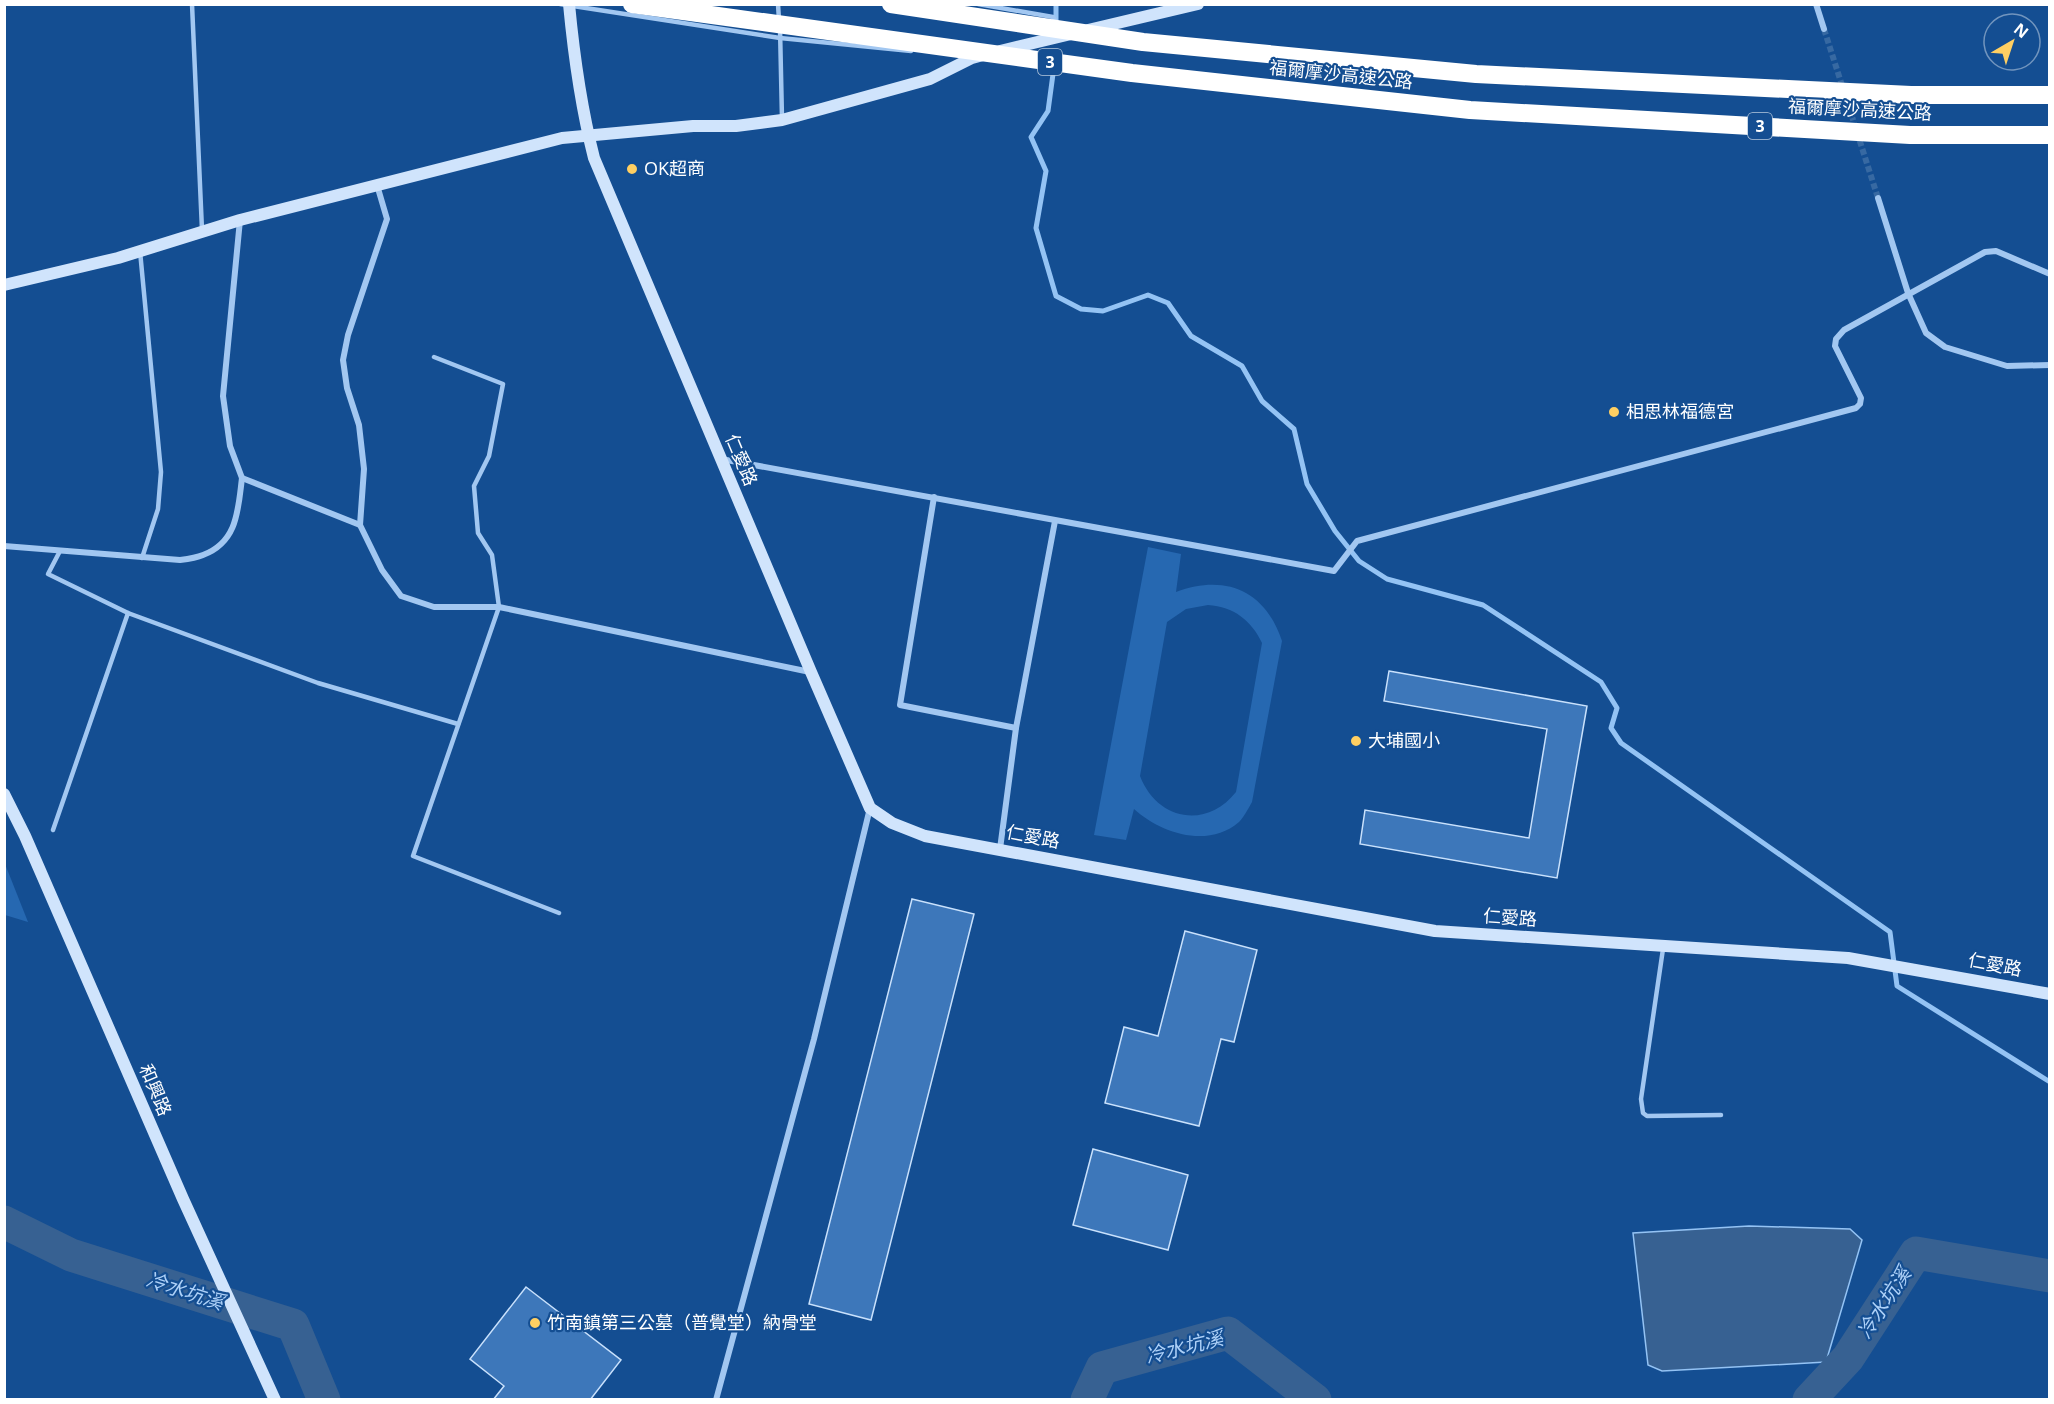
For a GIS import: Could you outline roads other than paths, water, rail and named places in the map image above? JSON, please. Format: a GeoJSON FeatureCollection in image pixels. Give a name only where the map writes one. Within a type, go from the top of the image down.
{"type":"FeatureCollection","features":[{"type":"Feature","properties":{"kind":"highway","name":"福爾摩沙高速公路"},"geometry":{"type":"LineString","coordinates":[[632,4],[1132,73],[1470,110],[1910,135],[2049,135]]}},
{"type":"Feature","properties":{"kind":"highway","name":"福爾摩沙高速公路"},"geometry":{"type":"LineString","coordinates":[[891,4],[1143,42],[1476,74],[1911,95],[2049,95]]}},
{"type":"Feature","properties":{"kind":"street"},"geometry":{"type":"LineString","coordinates":[[4,285],[140,251],[240,220],[562,138],[693,126],[736,126],[782,120],[930,78],[966,57],[1198,4]]}},
{"type":"Feature","properties":{"kind":"street"},"geometry":{"type":"LineString","coordinates":[[1816,4],[1824,29]]}},
{"type":"Feature","properties":{"kind":"street","name":"仁愛路"},"geometry":{"type":"LineString","coordinates":[[566,5],[594,158],[870,808],[892,823],[925,836],[1435,931],[1848,958],[2049,994]]}},
{"type":"Feature","properties":{"kind":"street"},"geometry":{"type":"LineString","coordinates":[[377,184],[387,219],[348,334],[343,360],[347,388],[359,425],[364,469],[360,525],[382,570],[401,596],[434,607],[499,607],[811,672]]}},
{"type":"Feature","properties":{"kind":"street"},"geometry":{"type":"LineString","coordinates":[[1878,198],[1908,293],[1926,333],[1945,347],[2007,366],[2049,366]]}},
{"type":"Feature","properties":{"kind":"street"},"geometry":{"type":"LineString","coordinates":[[4,546],[180,560],[205,555],[224,540],[236,523],[242,478],[230,446],[223,396],[240,220]]}},
{"type":"Feature","properties":{"kind":"street"},"geometry":{"type":"LineString","coordinates":[[721,459],[750,462],[1055,521],[1334,571],[1357,541],[1856,408],[1861,398],[1835,346],[1836,339],[1844,330],[1985,252],[1996,251],[2049,274]]}},
{"type":"Feature","properties":{"kind":"street"},"geometry":{"type":"LineString","coordinates":[[242,478],[360,525]]}},
{"type":"Feature","properties":{"kind":"street"},"geometry":{"type":"LineString","coordinates":[[934,497],[900,705],[1016,728]]}},
{"type":"Feature","properties":{"kind":"street"},"geometry":{"type":"LineString","coordinates":[[1000,849],[1016,728],[1055,521]]}},
{"type":"Feature","properties":{"kind":"street","name":"和興路"},"geometry":{"type":"LineString","coordinates":[[4,794],[25,836],[275,1400]]}},
{"type":"Feature","properties":{"kind":"street"},"geometry":{"type":"LineString","coordinates":[[716,1400],[814,1039],[870,808]]}},
{"type":"Feature","properties":{"kind":"lane"},"geometry":{"type":"LineString","coordinates":[[192,4],[202,233]]}},
{"type":"Feature","properties":{"kind":"lane"},"geometry":{"type":"LineString","coordinates":[[778,4],[782,120]]}},
{"type":"Feature","properties":{"kind":"lane"},"geometry":{"type":"LineString","coordinates":[[978,4],[1053,17],[1063,36]]}},
{"type":"Feature","properties":{"kind":"lane"},"geometry":{"type":"LineString","coordinates":[[566,5],[780,38],[915,52]]}},
{"type":"Feature","properties":{"kind":"lane"},"geometry":{"type":"LineString","coordinates":[[140,251],[161,472],[158,509],[142,558]]}},
{"type":"Feature","properties":{"kind":"lane"},"geometry":{"type":"LineString","coordinates":[[434,357],[503,384],[489,456],[474,486],[478,533],[492,555],[499,607],[413,855],[559,913]]}},
{"type":"Feature","properties":{"kind":"lane"},"geometry":{"type":"LineString","coordinates":[[60,551],[48,574],[128,613],[318,683],[458,724]]}},
{"type":"Feature","properties":{"kind":"lane"},"geometry":{"type":"LineString","coordinates":[[53,830],[128,613]]}},
{"type":"Feature","properties":{"kind":"lane"},"geometry":{"type":"LineString","coordinates":[[1664,946],[1641,1099],[1643,1113],[1647,1116],[1721,1114]]}},
{"type":"Feature","properties":{"kind":"waterway"},"geometry":{"type":"LineString","coordinates":[[1056,4],[1056,22]]}},
{"type":"Feature","properties":{"kind":"waterway"},"geometry":{"type":"LineString","coordinates":[[1056,52],[1048,111],[1031,137],[1046,171],[1036,228],[1056,296],[1081,309],[1103,311],[1148,295],[1168,303],[1191,336],[1242,366],[1262,401],[1294,429],[1307,484],[1335,531],[1359,561],[1387,579],[1483,605],[1601,682],[1617,708],[1611,728],[1621,743],[1890,932],[1897,986],[2050,1082]]}},
{"type":"Feature","properties":{"kind":"waterway","name":"冷水坑溪"},"geometry":{"type":"LineString","coordinates":[[4,1222],[71,1255],[293,1325],[324,1400]]}},
{"type":"Feature","properties":{"kind":"waterway","name":"冷水坑溪"},"geometry":{"type":"LineString","coordinates":[[1809,1400],[1848,1358],[1916,1253],[2050,1276]]}},
{"type":"Feature","properties":{"kind":"waterway","name":"冷水坑溪"},"geometry":{"type":"LineString","coordinates":[[1087,1400],[1102,1368],[1228,1333],[1315,1400]]}},
{"type":"Feature","properties":{"kind":"tunnel"},"geometry":{"type":"LineString","coordinates":[[1824,29],[1878,198]]}},
{"type":"Feature","properties":{"kind":"place","name":"OK超商"},"geometry":{"type":"Point","coordinates":[632,169]}},
{"type":"Feature","properties":{"kind":"place","name":"相思林福德宮"},"geometry":{"type":"Point","coordinates":[1614,412]}},
{"type":"Feature","properties":{"kind":"place","name":"大埔國小"},"geometry":{"type":"Point","coordinates":[1356,741]}},
{"type":"Feature","properties":{"kind":"place","name":"竹南鎮第三公墓（普覺堂）納骨堂"},"geometry":{"type":"Point","coordinates":[535,1323]}}]}
